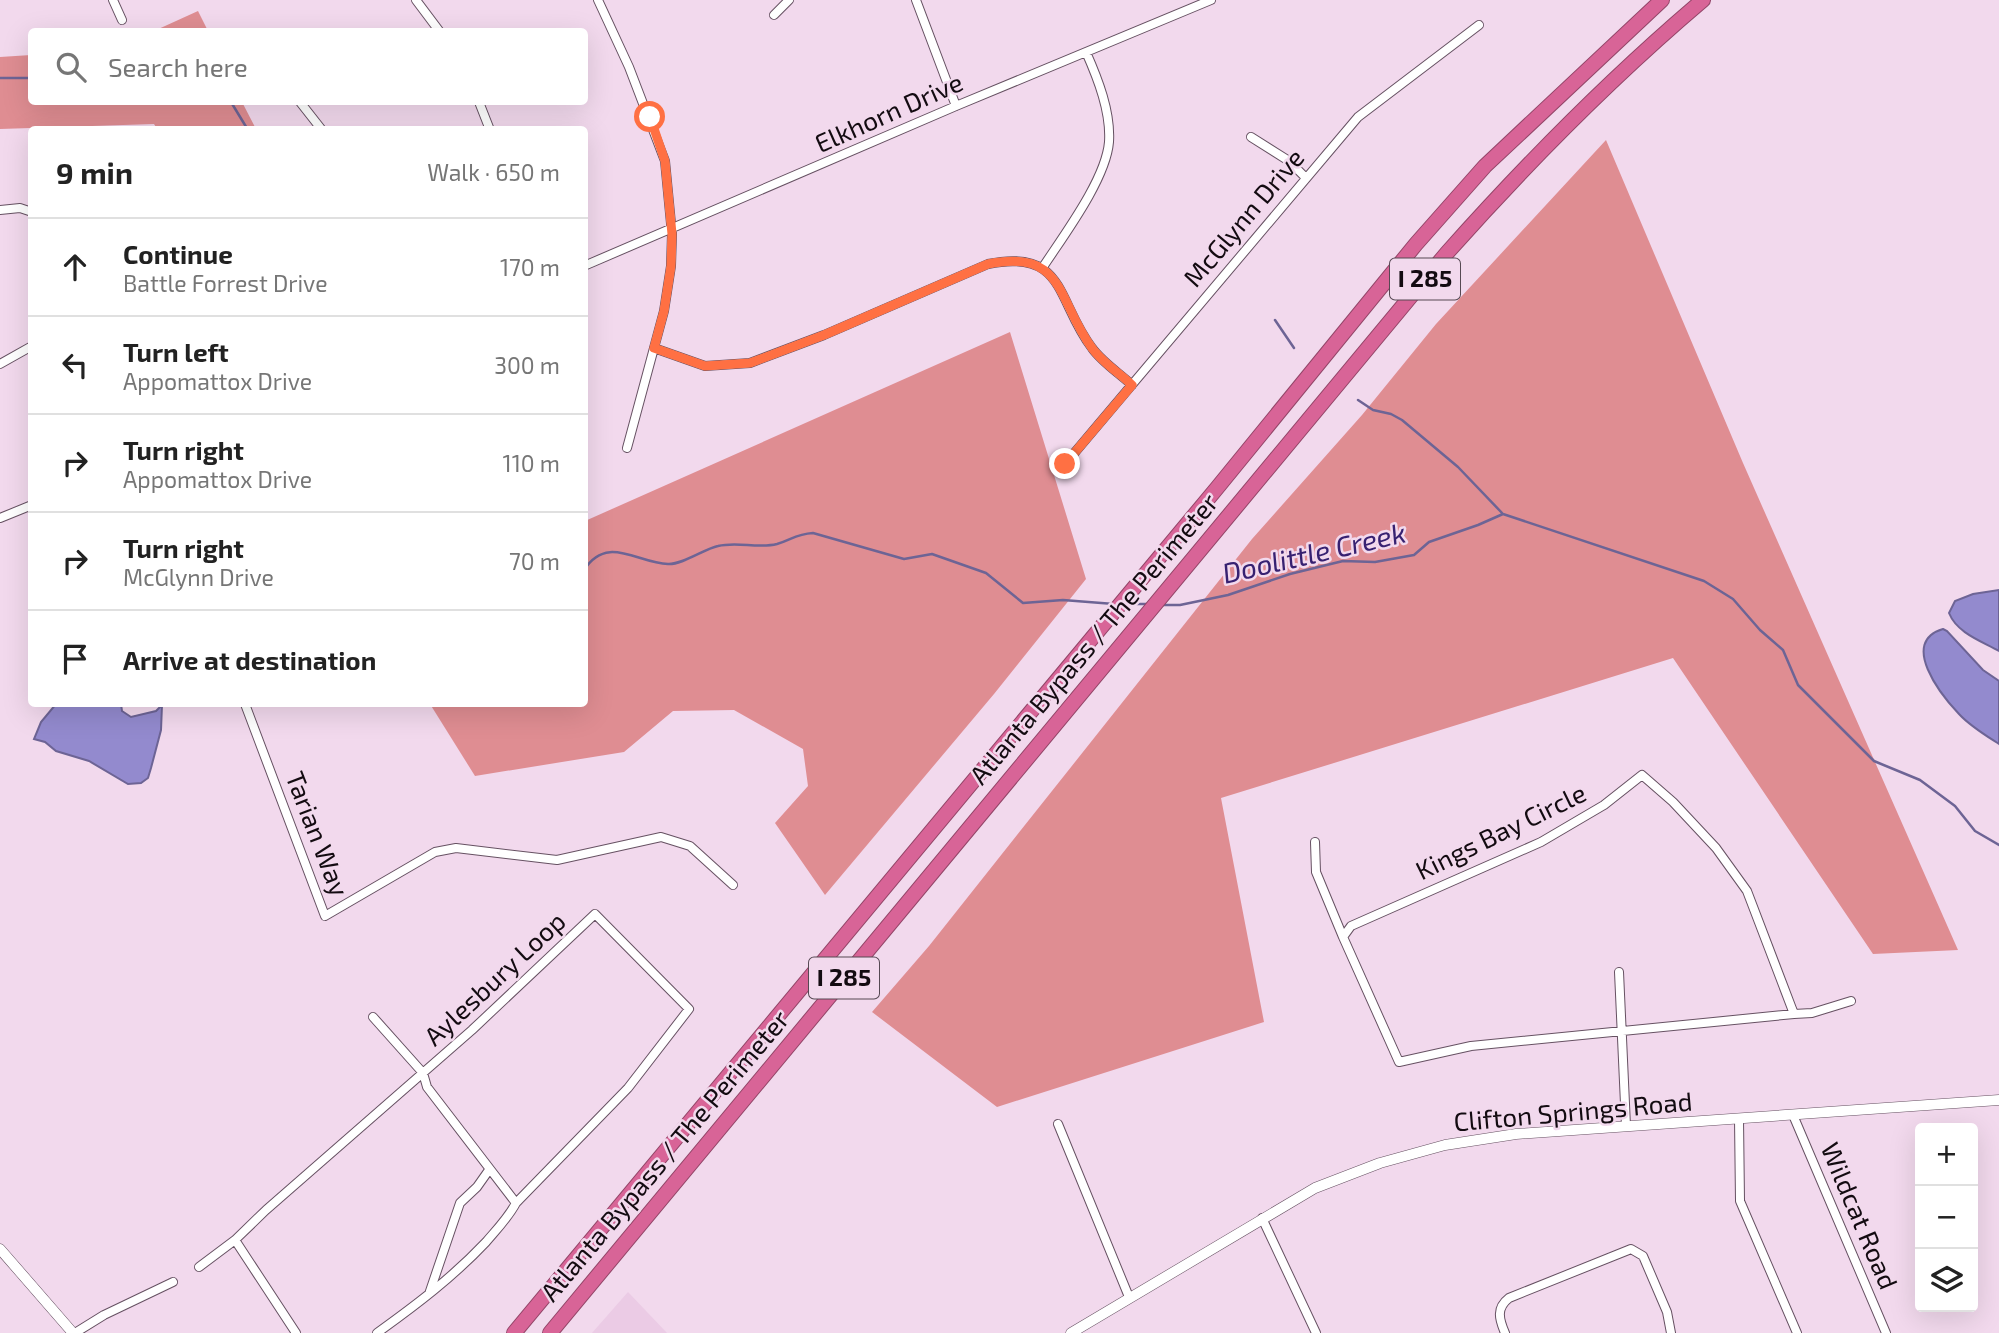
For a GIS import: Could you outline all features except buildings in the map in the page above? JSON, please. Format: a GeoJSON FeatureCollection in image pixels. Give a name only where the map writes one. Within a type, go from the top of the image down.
{"type":"FeatureCollection","features":[{"type":"Feature","properties":{"kind":"highway","name":"Atlanta Bypass / The Perimeter"},"geometry":{"type":"LineString","coordinates":[[514,1333],[1141,579],[1333,343],[1477,176],[1567,87],[1662,0]]}},
{"type":"Feature","properties":{"kind":"highway","name":"Atlanta Bypass / The Perimeter"},"geometry":{"type":"LineString","coordinates":[[550,1333],[1446,254],[1582,110],[1703,0]]}},
{"type":"Feature","properties":{"kind":"street"},"geometry":{"type":"LineString","coordinates":[[113,0],[122,20]]}},
{"type":"Feature","properties":{"kind":"street"},"geometry":{"type":"LineString","coordinates":[[416,0],[436,28]]}},
{"type":"Feature","properties":{"kind":"street"},"geometry":{"type":"LineString","coordinates":[[598,0],[629,67],[665,161],[671,230],[667,289],[627,448]]}},
{"type":"Feature","properties":{"kind":"street"},"geometry":{"type":"LineString","coordinates":[[774,15],[789,0]]}},
{"type":"Feature","properties":{"kind":"street"},"geometry":{"type":"LineString","coordinates":[[916,0],[956,106]]}},
{"type":"Feature","properties":{"kind":"street","name":"Elkhorn Drive"},"geometry":{"type":"LineString","coordinates":[[588,264],[1211,0]]}},
{"type":"Feature","properties":{"kind":"street","name":"McGlynn Drive"},"geometry":{"type":"LineString","coordinates":[[1065,464],[1358,117],[1479,25]]}},
{"type":"Feature","properties":{"kind":"street"},"geometry":{"type":"LineString","coordinates":[[1043,267],[1088,195],[1107,155],[1109,140],[1106,117],[1096,75],[1086,52]]}},
{"type":"Feature","properties":{"kind":"street"},"geometry":{"type":"LineString","coordinates":[[302,105],[319,126]]}},
{"type":"Feature","properties":{"kind":"street"},"geometry":{"type":"LineString","coordinates":[[479,105],[488,126]]}},
{"type":"Feature","properties":{"kind":"street"},"geometry":{"type":"LineString","coordinates":[[1251,138],[1289,161],[1305,177]]}},
{"type":"Feature","properties":{"kind":"street"},"geometry":{"type":"LineString","coordinates":[[0,209],[20,208],[28,211]]}},
{"type":"Feature","properties":{"kind":"street"},"geometry":{"type":"LineString","coordinates":[[654,348],[705,366],[750,363],[824,335],[988,264],[1010,260],[1043,267],[1052,278],[1093,351],[1132,385]]}},
{"type":"Feature","properties":{"kind":"street"},"geometry":{"type":"LineString","coordinates":[[0,364],[28,348]]}},
{"type":"Feature","properties":{"kind":"street"},"geometry":{"type":"LineString","coordinates":[[0,518],[28,507]]}},
{"type":"Feature","properties":{"kind":"street","name":"Tarian Way"},"geometry":{"type":"LineString","coordinates":[[246,707],[325,916],[435,852],[456,848],[557,860],[661,837],[690,846],[733,885]]}},
{"type":"Feature","properties":{"kind":"street","name":"Kings Bay Circle"},"geometry":{"type":"LineString","coordinates":[[1343,937],[1351,926],[1541,842],[1604,805],[1642,775],[1673,802],[1716,848],[1746,891],[1794,1014]]}},
{"type":"Feature","properties":{"kind":"street"},"geometry":{"type":"LineString","coordinates":[[1315,842],[1316,872],[1399,1062],[1471,1046],[1812,1013],[1851,1001]]}},
{"type":"Feature","properties":{"kind":"street","name":"Aylesbury Loop"},"geometry":{"type":"LineString","coordinates":[[199,1267],[235,1240],[472,1030],[595,914],[689,1009],[628,1088],[516,1203],[510,1215],[465,1264],[428,1296],[377,1333]]}},
{"type":"Feature","properties":{"kind":"street"},"geometry":{"type":"LineString","coordinates":[[1619,972],[1626,1126]]}},
{"type":"Feature","properties":{"kind":"street"},"geometry":{"type":"LineString","coordinates":[[373,1017],[423,1073],[427,1087],[516,1203]]}},
{"type":"Feature","properties":{"kind":"street","name":"Clifton Springs Road"},"geometry":{"type":"LineString","coordinates":[[1071,1333],[1315,1188],[1380,1163],[1445,1145],[1516,1134],[1999,1100]]}},
{"type":"Feature","properties":{"kind":"street","name":"Wildcat Road"},"geometry":{"type":"LineString","coordinates":[[1793,1115],[1886,1333]]}},
{"type":"Feature","properties":{"kind":"street"},"geometry":{"type":"LineString","coordinates":[[1739,1119],[1740,1201],[1797,1333]]}},
{"type":"Feature","properties":{"kind":"street"},"geometry":{"type":"LineString","coordinates":[[1058,1125],[1129,1297]]}},
{"type":"Feature","properties":{"kind":"street"},"geometry":{"type":"LineString","coordinates":[[428,1296],[460,1203],[477,1188],[489,1170]]}},
{"type":"Feature","properties":{"kind":"street"},"geometry":{"type":"LineString","coordinates":[[1262,1218],[1316,1333]]}},
{"type":"Feature","properties":{"kind":"street"},"geometry":{"type":"LineString","coordinates":[[235,1240],[296,1333]]}},
{"type":"Feature","properties":{"kind":"street"},"geometry":{"type":"LineString","coordinates":[[1505,1333],[1499,1314],[1509,1298],[1631,1249],[1643,1256],[1667,1312],[1671,1333]]}},
{"type":"Feature","properties":{"kind":"street"},"geometry":{"type":"LineString","coordinates":[[0,1250],[74,1333],[104,1315],[173,1282]]}},
{"type":"Feature","properties":{"kind":"shaded area"},"geometry":{"type":"Polygon","coordinates":[[[198,11],[206,28],[161,28],[198,11]]]}},
{"type":"Feature","properties":{"kind":"shaded area"},"geometry":{"type":"Polygon","coordinates":[[[28,55],[28,105],[244,105],[254,126],[154,124],[0,129],[0,57],[28,55]]]}},
{"type":"Feature","properties":{"kind":"shaded area"},"geometry":{"type":"Polygon","coordinates":[[[1606,140],[1743,463],[1958,950],[1873,954],[1673,658],[1221,798],[1264,1022],[997,1107],[872,1012],[929,946],[1252,539],[1362,415],[1436,324],[1606,140]]]}},
{"type":"Feature","properties":{"kind":"shaded area"},"geometry":{"type":"Polygon","coordinates":[[[1010,332],[1086,579],[994,694],[825,895],[775,823],[808,786],[803,749],[734,710],[673,711],[624,752],[475,776],[432,707],[588,707],[588,520],[1010,332]]]}},
{"type":"Feature","properties":{"kind":"shaded area"},"geometry":{"type":"Polygon","coordinates":[[[1999,590],[1999,651],[1964,631],[1949,613],[1955,601],[1973,594],[1999,590]]]}},
{"type":"Feature","properties":{"kind":"shaded area"},"geometry":{"type":"Polygon","coordinates":[[[1943,629],[1983,670],[1999,681],[1999,744],[1959,714],[1934,682],[1924,657],[1924,645],[1930,636],[1943,629]]]}},
{"type":"Feature","properties":{"kind":"shaded area"},"geometry":{"type":"Polygon","coordinates":[[[54,707],[121,707],[122,711],[131,717],[162,707],[161,730],[148,778],[141,783],[128,784],[89,761],[56,751],[45,742],[34,739],[41,722],[54,707]]]}},
{"type":"Feature","properties":{"kind":"shaded area"},"geometry":{"type":"Polygon","coordinates":[[[628,1292],[667,1333],[592,1333],[628,1292]]]}},
{"type":"Feature","properties":{"kind":"waterway","name":"Doolittle Creek"},"geometry":{"type":"LineString","coordinates":[[0,78],[28,78]]}},
{"type":"Feature","properties":{"kind":"waterway","name":"Doolittle Creek"},"geometry":{"type":"LineString","coordinates":[[233,105],[246,126]]}},
{"type":"Feature","properties":{"kind":"waterway"},"geometry":{"type":"LineString","coordinates":[[1275,320],[1294,348]]}},
{"type":"Feature","properties":{"kind":"waterway"},"geometry":{"type":"LineString","coordinates":[[1358,400],[1373,410],[1402,420],[1458,467],[1503,514]]}},
{"type":"Feature","properties":{"kind":"waterway","name":"Doolittle Creek"},"geometry":{"type":"LineString","coordinates":[[1163,605],[1180,605],[1228,595],[1290,574],[1343,561],[1375,562],[1414,555],[1429,542],[1503,514],[1704,581],[1733,599],[1760,630],[1783,650],[1798,685],[1874,761],[1920,780],[1955,806],[1975,831],[1999,845]]}},
{"type":"Feature","properties":{"kind":"waterway","name":"Doolittle Creek"},"geometry":{"type":"LineString","coordinates":[[588,565],[602,554],[613,552],[674,564],[718,546],[770,545],[813,533],[904,559],[932,554],[986,573],[1023,603],[1063,600],[1114,604]]}},
{"type":"Feature","properties":{"kind":"waterway","name":"Doolittle Creek"},"geometry":{"type":"LineString","coordinates":[[1128,604],[1149,604]]}},
{"type":"Feature","properties":{"kind":"route"},"geometry":{"type":"LineString","coordinates":[[650,117],[665,161],[672,234],[671,266],[664,311],[654,348],[705,366],[750,363],[824,335],[988,264],[1010,260],[1043,267],[1052,278],[1093,351],[1132,385],[1065,464]]}}]}
